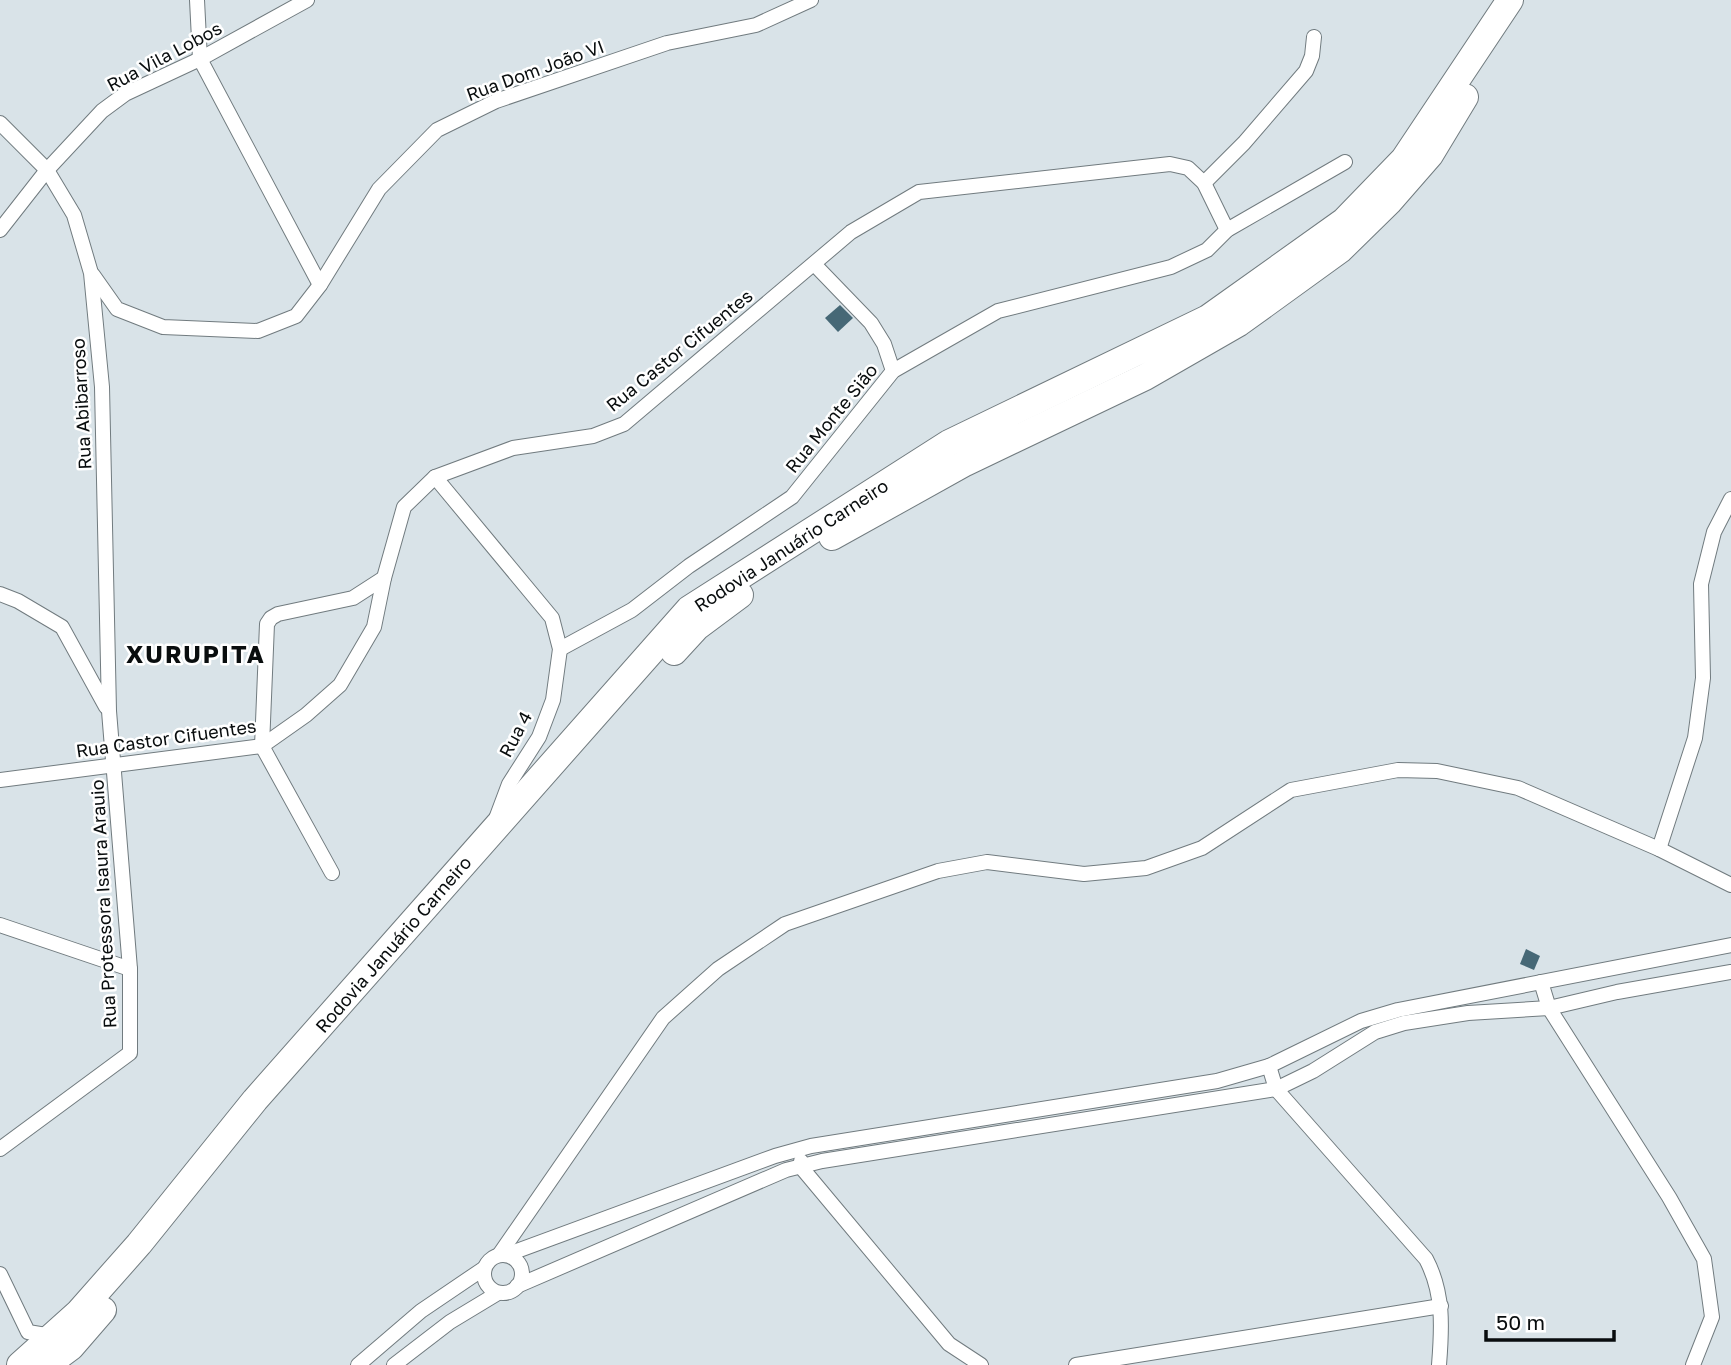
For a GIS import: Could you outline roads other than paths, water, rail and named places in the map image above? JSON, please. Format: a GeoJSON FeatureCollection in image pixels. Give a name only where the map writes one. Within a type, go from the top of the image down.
{"type":"FeatureCollection","features":[{"type":"Feature","properties":{"kind":"highway","name":"Rodovia Januário Carneiro"},"geometry":{"type":"LineString","coordinates":[[20,1365],[78,1313],[139,1244],[255,1100],[689,609],[949,443],[1208,318],[1344,221],[1404,159],[1510,0]]}},
{"type":"Feature","properties":{"kind":"highway","name":"Rodovia Januário Carneiro"},"geometry":{"type":"LineString","coordinates":[[47,1365],[80,1336],[161,1244],[260,1115],[611,718],[697,627],[782,565],[819,544],[965,463],[1144,377],[1239,323],[1340,250],[1389,202],[1430,155],[1528,0]]}},
{"type":"Feature","properties":{"kind":"street"},"geometry":{"type":"LineString","coordinates":[[197,0],[200,59],[320,285]]}},
{"type":"Feature","properties":{"kind":"street","name":"Rua Vila Lobos"},"geometry":{"type":"LineString","coordinates":[[0,230],[47,170],[102,111],[125,94],[200,59],[307,0]]}},
{"type":"Feature","properties":{"kind":"street","name":"Rua Dom João VI"},"geometry":{"type":"LineString","coordinates":[[91,273],[117,309],[163,327],[258,331],[296,316],[320,285],[379,189],[437,130],[496,101],[667,43],[756,25],[811,0]]}},
{"type":"Feature","properties":{"kind":"street"},"geometry":{"type":"LineString","coordinates":[[1227,230],[1204,183],[1244,143],[1306,71],[1312,56],[1314,37]]}},
{"type":"Feature","properties":{"kind":"street","name":"Rua Abibarroso"},"geometry":{"type":"LineString","coordinates":[[0,123],[47,170],[74,215],[91,273],[102,387],[108,712]]}},
{"type":"Feature","properties":{"kind":"street","name":"Rua Monte Sião"},"geometry":{"type":"LineString","coordinates":[[560,649],[632,610],[689,566],[792,497],[893,371],[998,311],[1171,267],[1207,250],[1227,230],[1345,162]]}},
{"type":"Feature","properties":{"kind":"street","name":"Rua Castor Cifuentes"},"geometry":{"type":"LineString","coordinates":[[0,780],[262,746],[306,715],[340,685],[374,627],[384,578],[404,507],[435,477],[513,448],[593,436],[624,424],[851,232],[919,192],[1170,164],[1188,168],[1204,183]]}},
{"type":"Feature","properties":{"kind":"street"},"geometry":{"type":"LineString","coordinates":[[814,264],[871,323],[884,344],[893,371]]}},
{"type":"Feature","properties":{"kind":"street"},"geometry":{"type":"LineString","coordinates":[[435,477],[552,618],[560,649]]}},
{"type":"Feature","properties":{"kind":"street"},"geometry":{"type":"LineString","coordinates":[[1659,849],[1695,738],[1703,678],[1701,584],[1714,532],[1731,499]]}},
{"type":"Feature","properties":{"kind":"street"},"geometry":{"type":"LineString","coordinates":[[332,873],[262,746],[267,624],[278,614],[353,598],[384,578]]}},
{"type":"Feature","properties":{"kind":"street"},"geometry":{"type":"LineString","coordinates":[[0,594],[18,601],[62,628],[108,712]]}},
{"type":"Feature","properties":{"kind":"street","name":"Rua 4"},"geometry":{"type":"LineString","coordinates":[[491,833],[509,784],[539,737],[553,700],[560,649]]}},
{"type":"Feature","properties":{"kind":"street","name":"Rua Protessora Isaura Arauio"},"geometry":{"type":"LineString","coordinates":[[0,1149],[131,1053],[130,969],[108,712]]}},
{"type":"Feature","properties":{"kind":"street"},"geometry":{"type":"LineString","coordinates":[[503,1255],[663,1018],[718,969],[785,924],[938,871],[987,862],[1083,874],[1146,868],[1202,848],[1291,790],[1398,770],[1437,771],[1518,788],[1659,849],[1731,885]]}},
{"type":"Feature","properties":{"kind":"street"},"geometry":{"type":"LineString","coordinates":[[0,925],[130,969]]}},
{"type":"Feature","properties":{"kind":"street"},"geometry":{"type":"LineString","coordinates":[[358,1365],[421,1311],[483,1269],[489,1260],[775,1156],[937,1125],[1217,1081],[1269,1066],[1362,1021],[1398,1010],[1731,945]]}},
{"type":"Feature","properties":{"kind":"street"},"geometry":{"type":"LineString","coordinates":[[394,1365],[450,1322],[498,1293],[509,1292],[517,1286],[786,1171],[822,1161],[1276,1089],[1313,1071],[1375,1032],[1404,1023],[1468,1013],[1549,1008],[1618,992],[1731,972]]}},
{"type":"Feature","properties":{"kind":"street"},"geometry":{"type":"LineString","coordinates":[[1541,982],[1549,1008],[1669,1197],[1704,1259],[1712,1317],[1693,1365]]}},
{"type":"Feature","properties":{"kind":"street"},"geometry":{"type":"LineString","coordinates":[[1269,1066],[1276,1089],[1426,1259],[1435,1276],[1441,1306],[1439,1365]]}},
{"type":"Feature","properties":{"kind":"street"},"geometry":{"type":"LineString","coordinates":[[801,1149],[801,1167],[949,1344],[981,1365]]}},
{"type":"Feature","properties":{"kind":"street"},"geometry":{"type":"LineString","coordinates":[[503,1255],[518,1262],[522,1274],[517,1286]]}},
{"type":"Feature","properties":{"kind":"street"},"geometry":{"type":"LineString","coordinates":[[483,1269],[486,1284],[498,1293]]}},
{"type":"Feature","properties":{"kind":"street"},"geometry":{"type":"LineString","coordinates":[[0,1274],[28,1332],[52,1336]]}},
{"type":"Feature","properties":{"kind":"street"},"geometry":{"type":"LineString","coordinates":[[1076,1365],[1441,1306]]}},
{"type":"Feature","properties":{"kind":"district","name":"XURUPITA"},"geometry":{"type":"Point","coordinates":[196,653]}}]}
